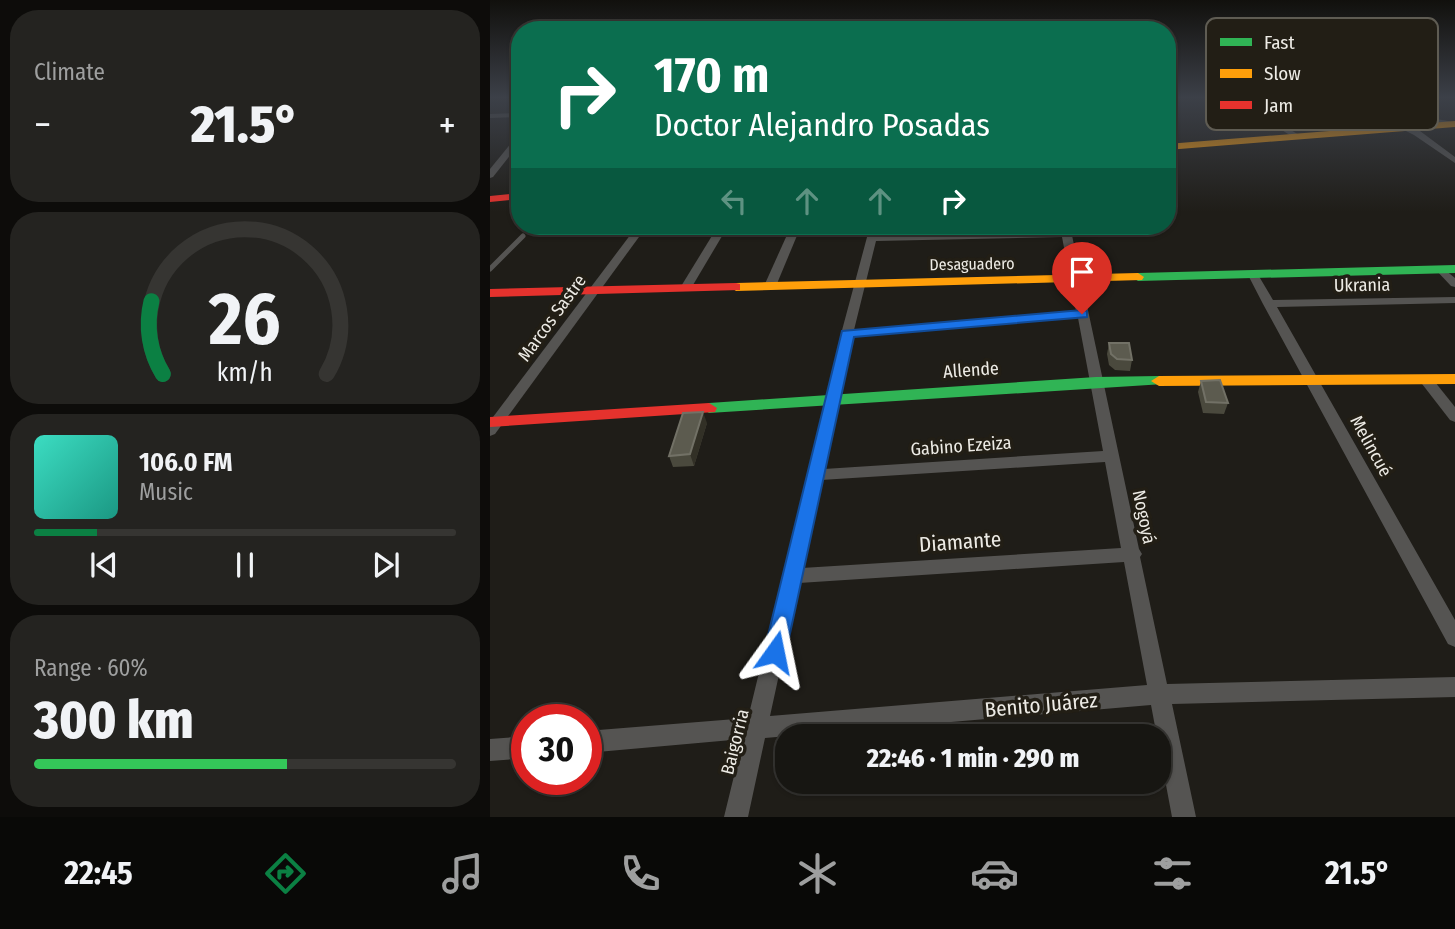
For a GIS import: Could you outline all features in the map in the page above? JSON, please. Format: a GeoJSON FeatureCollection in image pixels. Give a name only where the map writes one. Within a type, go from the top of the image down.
{"type":"FeatureCollection","features":[{"type":"Feature","properties":{"kind":"street"},"geometry":{"type":"LineString","coordinates":[[1176,144],[1319,135]]}},
{"type":"Feature","properties":{"kind":"street"},"geometry":{"type":"LineString","coordinates":[[1417,135],[1455,161]]}},
{"type":"Feature","properties":{"kind":"street"},"geometry":{"type":"LineString","coordinates":[[490,175],[511,148]]}},
{"type":"Feature","properties":{"kind":"street"},"geometry":{"type":"LineString","coordinates":[[490,199],[511,198]]}},
{"type":"Feature","properties":{"kind":"street","name":"Marcos Sastre"},"geometry":{"type":"LineString","coordinates":[[492,425],[635,235]]}},
{"type":"Feature","properties":{"kind":"street"},"geometry":{"type":"LineString","coordinates":[[686,288],[718,235]]}},
{"type":"Feature","properties":{"kind":"street"},"geometry":{"type":"LineString","coordinates":[[770,286],[792,235]]}},
{"type":"Feature","properties":{"kind":"street","name":"Baigorria"},"geometry":{"type":"LineString","coordinates":[[736,817],[847,334],[873,235]]}},
{"type":"Feature","properties":{"kind":"street","name":"Nogoyá"},"geometry":{"type":"LineString","coordinates":[[1067,235],[1184,817]]}},
{"type":"Feature","properties":{"kind":"street"},"geometry":{"type":"LineString","coordinates":[[1447,269],[1455,285]]}},
{"type":"Feature","properties":{"kind":"street","name":"Desaguadero"},"geometry":{"type":"LineString","coordinates":[[490,293],[1447,269]]}},
{"type":"Feature","properties":{"kind":"street","name":"Melincué"},"geometry":{"type":"LineString","coordinates":[[1251,273],[1455,638]]}},
{"type":"Feature","properties":{"kind":"street","name":"Ukrania"},"geometry":{"type":"LineString","coordinates":[[1269,304],[1455,300]]}},
{"type":"Feature","properties":{"kind":"street"},"geometry":{"type":"LineString","coordinates":[[847,334],[1082,314]]}},
{"type":"Feature","properties":{"kind":"street","name":"Allende"},"geometry":{"type":"LineString","coordinates":[[492,425],[832,398],[1096,382],[1455,379]]}},
{"type":"Feature","properties":{"kind":"street"},"geometry":{"type":"LineString","coordinates":[[1426,380],[1455,417]]}},
{"type":"Feature","properties":{"kind":"street","name":"Gabino Ezeiza"},"geometry":{"type":"LineString","coordinates":[[814,475],[1111,456]]}},
{"type":"Feature","properties":{"kind":"street","name":"Diamante"},"geometry":{"type":"LineString","coordinates":[[791,576],[1133,554]]}},
{"type":"Feature","properties":{"kind":"street","name":"Benito Juárez"},"geometry":{"type":"LineString","coordinates":[[602,741],[1160,694],[1455,687]]}},
{"type":"Feature","properties":{"kind":"street"},"geometry":{"type":"LineString","coordinates":[[490,750],[511,748]]}},
{"type":"Feature","properties":{"kind":"lane"},"geometry":{"type":"LineString","coordinates":[[490,269],[523,236]]}},
{"type":"Feature","properties":{"kind":"building"},"geometry":{"type":"Polygon","coordinates":[[[1109,343],[1129,343],[1132,360],[1117,359],[1111,354],[1109,343]]]}},
{"type":"Feature","properties":{"kind":"building"},"geometry":{"type":"Polygon","coordinates":[[[1220,380],[1228,403],[1206,402],[1201,381],[1220,380]]]}},
{"type":"Feature","properties":{"kind":"building"},"geometry":{"type":"Polygon","coordinates":[[[703,412],[690,454],[669,456],[683,413],[703,412]]]}},
{"type":"Feature","properties":{"kind":"traffic: fast"},"geometry":{"type":"LineString","coordinates":[[1138,277],[1455,269]]}},
{"type":"Feature","properties":{"kind":"traffic: fast"},"geometry":{"type":"LineString","coordinates":[[709,408],[1096,382],[1159,381]]}},
{"type":"Feature","properties":{"kind":"traffic: slow"},"geometry":{"type":"LineString","coordinates":[[1176,146],[1316,135]]}},
{"type":"Feature","properties":{"kind":"traffic: slow"},"geometry":{"type":"LineString","coordinates":[[736,287],[1138,277]]}},
{"type":"Feature","properties":{"kind":"traffic: slow"},"geometry":{"type":"LineString","coordinates":[[1159,381],[1455,379]]}},
{"type":"Feature","properties":{"kind":"traffic: jam"},"geometry":{"type":"LineString","coordinates":[[490,199],[511,197]]}},
{"type":"Feature","properties":{"kind":"traffic: jam"},"geometry":{"type":"LineString","coordinates":[[490,293],[736,287]]}},
{"type":"Feature","properties":{"kind":"traffic: jam"},"geometry":{"type":"LineString","coordinates":[[490,422],[709,408]]}},
{"type":"Feature","properties":{"kind":"route"},"geometry":{"type":"LineString","coordinates":[[775,652],[847,334],[1082,314]]}}]}
